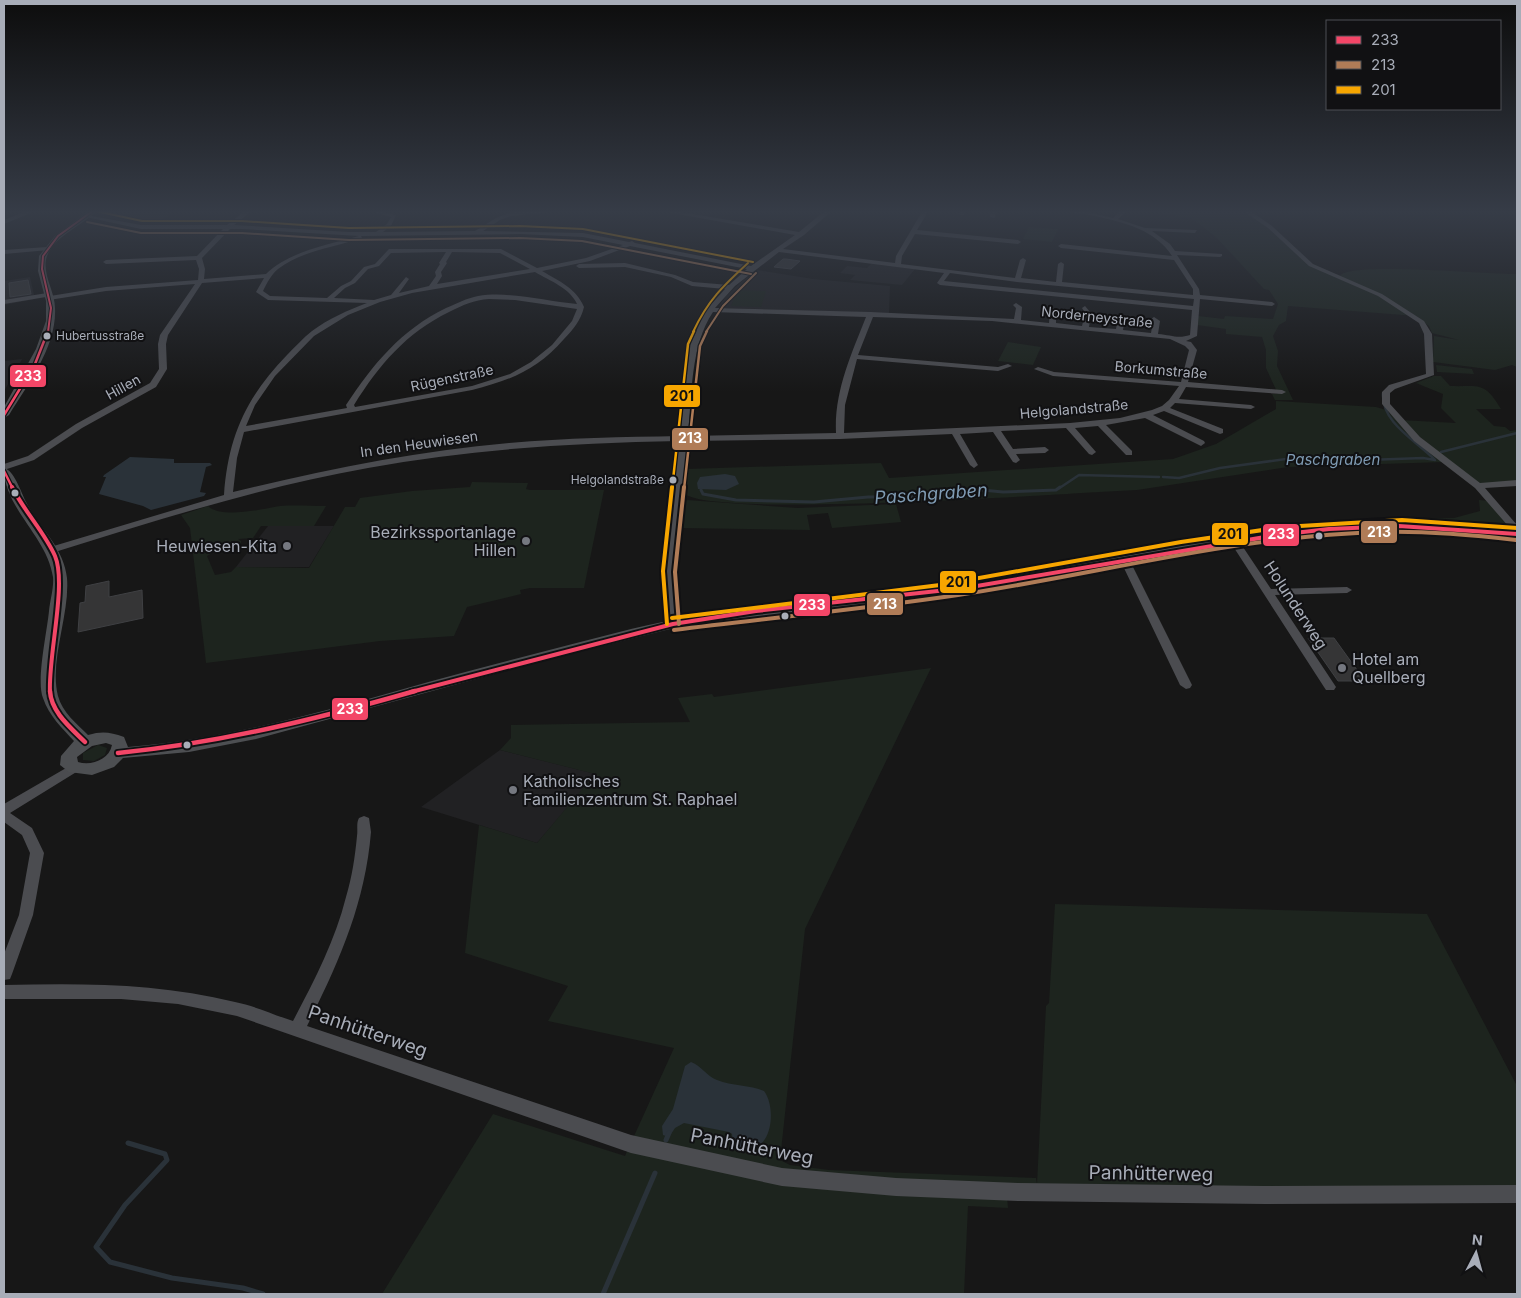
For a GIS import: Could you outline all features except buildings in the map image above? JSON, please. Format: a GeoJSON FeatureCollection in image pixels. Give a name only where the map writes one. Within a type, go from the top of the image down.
{"type":"FeatureCollection","features":[{"type":"Feature","properties":{"kind":"main road"},"geometry":{"type":"LineString","coordinates":[[4,415],[37,359],[50,313],[42,271]]}},
{"type":"Feature","properties":{"kind":"main road"},"geometry":{"type":"LineString","coordinates":[[4,471],[22,506],[55,556],[60,579],[49,673],[50,697],[62,719],[85,742]]}},
{"type":"Feature","properties":{"kind":"main road"},"geometry":{"type":"LineString","coordinates":[[118,753],[120,744],[113,738],[100,738],[85,742],[69,756],[69,765],[73,768],[85,770],[101,766],[118,753],[231,741],[279,730],[588,644],[673,624],[980,586],[1234,540],[1331,530],[1392,527],[1467,528],[1517,534]]}},
{"type":"Feature","properties":{"kind":"street"},"geometry":{"type":"LineString","coordinates":[[201,280],[202,271]]}},
{"type":"Feature","properties":{"kind":"street"},"geometry":{"type":"LineString","coordinates":[[273,271],[259,292],[264,296],[378,302]]}},
{"type":"Feature","properties":{"kind":"street"},"geometry":{"type":"LineString","coordinates":[[328,300],[343,286],[353,282],[364,271]]}},
{"type":"Feature","properties":{"kind":"street"},"geometry":{"type":"LineString","coordinates":[[430,289],[439,276],[439,271]]}},
{"type":"Feature","properties":{"kind":"street"},"geometry":{"type":"LineString","coordinates":[[228,496],[229,466],[240,430],[252,403],[275,370],[315,332],[341,317],[392,298],[430,289],[533,271]]}},
{"type":"Feature","properties":{"kind":"street"},"geometry":{"type":"LineString","coordinates":[[352,410],[350,405],[364,381],[392,346],[430,319],[461,304],[479,298],[492,297],[581,308],[577,297],[571,290],[537,271]]}},
{"type":"Feature","properties":{"kind":"street"},"geometry":{"type":"LineString","coordinates":[[649,271],[673,276],[692,284],[730,287]]}},
{"type":"Feature","properties":{"kind":"street"},"geometry":{"type":"LineString","coordinates":[[673,624],[669,572],[682,440],[694,345],[698,330],[709,310],[730,287],[749,271]]}},
{"type":"Feature","properties":{"kind":"street"},"geometry":{"type":"LineString","coordinates":[[944,271],[1014,281],[1272,304]]}},
{"type":"Feature","properties":{"kind":"street"},"geometry":{"type":"LineString","coordinates":[[933,291],[948,271]]}},
{"type":"Feature","properties":{"kind":"street"},"geometry":{"type":"LineString","coordinates":[[1006,291],[1014,281],[1018,271]]}},
{"type":"Feature","properties":{"kind":"street"},"geometry":{"type":"LineString","coordinates":[[1059,284],[1060,271]]}},
{"type":"Feature","properties":{"kind":"street"},"geometry":{"type":"LineString","coordinates":[[1182,340],[1193,336],[1197,298],[1192,281],[1184,271]]}},
{"type":"Feature","properties":{"kind":"street"},"geometry":{"type":"LineString","coordinates":[[1324,271],[1380,295],[1409,312],[1425,326],[1428,337],[1430,375],[1392,387],[1386,392],[1386,404],[1417,438],[1478,486],[1513,526],[1517,534]]}},
{"type":"Feature","properties":{"kind":"street"},"geometry":{"type":"LineString","coordinates":[[4,302],[106,289],[268,276]]}},
{"type":"Feature","properties":{"kind":"street"},"geometry":{"type":"LineString","coordinates":[[392,298],[406,279]]}},
{"type":"Feature","properties":{"kind":"street","name":"Hillen"},"geometry":{"type":"LineString","coordinates":[[4,467],[31,458],[79,426],[153,385],[163,369],[162,344],[164,335],[201,280]]}},
{"type":"Feature","properties":{"kind":"street"},"geometry":{"type":"LineString","coordinates":[[940,283],[1079,297],[1148,299],[1195,308]]}},
{"type":"Feature","properties":{"kind":"street"},"geometry":{"type":"LineString","coordinates":[[1079,297],[1081,289]]}},
{"type":"Feature","properties":{"kind":"street"},"geometry":{"type":"LineString","coordinates":[[1016,306],[1019,307],[1017,321]]}},
{"type":"Feature","properties":{"kind":"street","name":"Rügenstraße"},"geometry":{"type":"LineString","coordinates":[[240,430],[472,388],[520,373],[548,354],[575,322],[581,308]]}},
{"type":"Feature","properties":{"kind":"street"},"geometry":{"type":"LineString","coordinates":[[1050,308],[1053,310],[1052,324]]}},
{"type":"Feature","properties":{"kind":"street"},"geometry":{"type":"LineString","coordinates":[[1085,308],[1088,313],[1085,327]]}},
{"type":"Feature","properties":{"kind":"street","name":"Norderneystraße"},"geometry":{"type":"LineString","coordinates":[[709,310],[871,314],[1017,321],[1085,327],[1182,340]]}},
{"type":"Feature","properties":{"kind":"street"},"geometry":{"type":"LineString","coordinates":[[840,436],[838,420],[849,367],[855,357],[871,314]]}},
{"type":"Feature","properties":{"kind":"street"},"geometry":{"type":"LineString","coordinates":[[1119,331],[1120,316]]}},
{"type":"Feature","properties":{"kind":"street"},"geometry":{"type":"LineString","coordinates":[[1154,319],[1157,321],[1154,335]]}},
{"type":"Feature","properties":{"kind":"street"},"geometry":{"type":"LineString","coordinates":[[1182,340],[1192,347],[1193,350],[1184,385]]}},
{"type":"Feature","properties":{"kind":"street"},"geometry":{"type":"LineString","coordinates":[[855,357],[998,369],[1008,366]]}},
{"type":"Feature","properties":{"kind":"street","name":"Borkumstraße"},"geometry":{"type":"LineString","coordinates":[[1038,369],[1053,374],[1282,392]]}},
{"type":"Feature","properties":{"kind":"street","name":"Helgolandstraße"},"geometry":{"type":"LineString","coordinates":[[682,440],[840,436],[1098,422],[1146,415],[1164,408],[1175,401],[1181,394],[1184,385]]}},
{"type":"Feature","properties":{"kind":"street"},"geometry":{"type":"LineString","coordinates":[[1175,401],[1251,407]]}},
{"type":"Feature","properties":{"kind":"street"},"geometry":{"type":"LineString","coordinates":[[1164,408],[1220,431]]}},
{"type":"Feature","properties":{"kind":"street"},"geometry":{"type":"LineString","coordinates":[[1146,415],[1201,443]]}},
{"type":"Feature","properties":{"kind":"street"},"geometry":{"type":"LineString","coordinates":[[1098,422],[1129,454]]}},
{"type":"Feature","properties":{"kind":"street"},"geometry":{"type":"LineString","coordinates":[[1068,424],[1092,452]]}},
{"type":"Feature","properties":{"kind":"street"},"geometry":{"type":"LineString","coordinates":[[995,429],[1014,456],[1046,450]]}},
{"type":"Feature","properties":{"kind":"street"},"geometry":{"type":"LineString","coordinates":[[954,431],[974,465]]}},
{"type":"Feature","properties":{"kind":"street","name":"In den Heuwiesen"},"geometry":{"type":"LineString","coordinates":[[51,550],[228,496],[333,472],[465,450],[601,440],[682,440]]}},
{"type":"Feature","properties":{"kind":"street"},"geometry":{"type":"LineString","coordinates":[[1478,486],[1517,483]]}},
{"type":"Feature","properties":{"kind":"street","name":"Holunderweg"},"geometry":{"type":"LineString","coordinates":[[1234,540],[1330,687]]}},
{"type":"Feature","properties":{"kind":"street"},"geometry":{"type":"LineString","coordinates":[[1122,560],[1127,565],[1186,685]]}},
{"type":"Feature","properties":{"kind":"street"},"geometry":{"type":"LineString","coordinates":[[1268,592],[1348,590]]}},
{"type":"Feature","properties":{"kind":"street"},"geometry":{"type":"LineString","coordinates":[[4,810],[73,768]]}},
{"type":"Feature","properties":{"kind":"street"},"geometry":{"type":"LineString","coordinates":[[4,815],[27,832],[37,853],[26,915],[4,974]]}},
{"type":"Feature","properties":{"kind":"street"},"geometry":{"type":"LineString","coordinates":[[297,1029],[326,972],[348,920],[361,861],[364,821]]}},
{"type":"Feature","properties":{"kind":"street","name":"Panhütterweg"},"geometry":{"type":"LineString","coordinates":[[4,992],[80,989],[164,994],[237,1009],[631,1144],[782,1177],[896,1187],[1019,1192],[1517,1194]]}},
{"type":"Feature","properties":{"kind":"shaded area"},"geometry":{"type":"Polygon","coordinates":[[[757,271],[762,271],[813,279],[890,286],[889,313],[722,308],[719,306],[726,296],[757,271]]]}},
{"type":"Feature","properties":{"kind":"shaded area"},"geometry":{"type":"Polygon","coordinates":[[[842,271],[914,271],[902,285],[850,280],[855,275],[840,273],[842,271]]]}},
{"type":"Feature","properties":{"kind":"shaded area"},"geometry":{"type":"Polygon","coordinates":[[[1247,271],[1327,271],[1340,276],[1349,272],[1363,271],[1434,271],[1517,274],[1517,367],[1512,365],[1495,370],[1433,362],[1434,336],[1459,340],[1432,333],[1429,326],[1416,316],[1288,306],[1286,321],[1279,325],[1273,336],[1278,351],[1277,366],[1293,400],[1275,400],[1272,394],[1278,394],[1266,368],[1266,350],[1262,337],[1226,334],[1226,329],[1197,325],[1198,316],[1224,319],[1225,316],[1273,319],[1278,304],[1269,290],[1264,289],[1247,271]]]}},
{"type":"Feature","properties":{"kind":"shaded area"},"geometry":{"type":"Polygon","coordinates":[[[30,277],[35,299],[4,305],[4,281],[30,277]]]}},
{"type":"Feature","properties":{"kind":"shaded area"},"geometry":{"type":"Polygon","coordinates":[[[737,290],[766,291],[761,307],[731,306],[737,290]]]}},
{"type":"Feature","properties":{"kind":"shaded area"},"geometry":{"type":"Polygon","coordinates":[[[1008,342],[1041,347],[1033,365],[998,361],[1008,342]]]}},
{"type":"Feature","properties":{"kind":"shaded area"},"geometry":{"type":"Polygon","coordinates":[[[22,359],[16,371],[4,391],[4,361],[22,359]]]}},
{"type":"Feature","properties":{"kind":"shaded area"},"geometry":{"type":"Polygon","coordinates":[[[1436,365],[1472,369],[1474,374],[1437,372],[1436,365]]]}},
{"type":"Feature","properties":{"kind":"shaded area"},"geometry":{"type":"Polygon","coordinates":[[[1434,376],[1441,376],[1450,386],[1480,387],[1495,400],[1501,409],[1476,409],[1494,426],[1505,427],[1510,431],[1517,430],[1517,482],[1478,486],[1400,420],[1456,423],[1441,408],[1443,394],[1416,383],[1434,376]]]}},
{"type":"Feature","properties":{"kind":"shaded area"},"geometry":{"type":"Polygon","coordinates":[[[1276,401],[1376,407],[1386,410],[1445,462],[1288,467],[1137,490],[879,503],[750,504],[706,500],[684,493],[687,469],[881,463],[889,478],[1173,459],[1216,444],[1276,409],[1276,401]]]}},
{"type":"Feature","properties":{"kind":"shaded area"},"geometry":{"type":"Polygon","coordinates":[[[130,457],[174,459],[174,463],[210,463],[212,465],[206,467],[200,492],[206,493],[204,496],[151,510],[99,494],[106,477],[103,477],[104,475],[130,457]]]}},
{"type":"Feature","properties":{"kind":"shaded area"},"geometry":{"type":"Polygon","coordinates":[[[725,474],[735,476],[739,484],[726,490],[698,489],[697,483],[700,477],[725,474]]]}},
{"type":"Feature","properties":{"kind":"shaded area"},"geometry":{"type":"Polygon","coordinates":[[[472,482],[528,483],[526,489],[530,490],[604,490],[584,588],[530,588],[520,590],[521,594],[467,607],[454,636],[380,641],[206,663],[190,528],[181,515],[208,506],[214,510],[232,513],[280,506],[326,506],[314,526],[261,526],[253,538],[238,539],[241,541],[241,544],[217,550],[207,556],[215,575],[231,572],[236,567],[309,568],[345,507],[355,507],[360,498],[412,491],[470,487],[472,482]]]}},
{"type":"Feature","properties":{"kind":"shaded area"},"geometry":{"type":"Polygon","coordinates":[[[1479,500],[1490,501],[1510,525],[1517,526],[1517,539],[1485,535],[1420,532],[1321,536],[1256,542],[1250,529],[1344,520],[1454,518],[1480,511],[1479,500]]]}},
{"type":"Feature","properties":{"kind":"shaded area"},"geometry":{"type":"Polygon","coordinates":[[[684,501],[797,508],[896,504],[901,522],[832,528],[828,513],[807,515],[810,530],[681,528],[684,501]]]}},
{"type":"Feature","properties":{"kind":"shaded area","name":"Heuwiesen-Kita"},"geometry":{"type":"Polygon","coordinates":[[[268,526],[334,526],[309,567],[236,567],[268,526]]]}},
{"type":"Feature","properties":{"kind":"shaded area"},"geometry":{"type":"Polygon","coordinates":[[[931,668],[805,929],[780,1160],[790,1165],[829,1170],[1036,1178],[1037,1184],[1046,1006],[1049,1003],[1055,904],[1427,914],[1517,1086],[1517,1190],[1006,1186],[1008,1208],[968,1206],[964,1294],[382,1294],[493,1114],[625,1156],[674,1048],[548,1021],[568,986],[465,953],[479,825],[537,843],[595,774],[500,750],[511,738],[511,725],[690,722],[678,698],[712,694],[714,697],[931,668]]]}},
{"type":"Feature","properties":{"kind":"shaded area"},"geometry":{"type":"Polygon","coordinates":[[[98,745],[107,748],[105,755],[94,761],[83,760],[83,753],[98,745]]]}},
{"type":"Feature","properties":{"kind":"shaded area","name":"Katholisches Familienzentrum St. Raphael"},"geometry":{"type":"Polygon","coordinates":[[[500,750],[596,774],[537,843],[421,807],[500,750]]]}},
{"type":"Feature","properties":{"kind":"shaded area"},"geometry":{"type":"Polygon","coordinates":[[[691,1062],[717,1080],[764,1091],[771,1110],[771,1121],[764,1141],[756,1147],[746,1149],[733,1145],[732,1134],[729,1132],[684,1123],[675,1128],[669,1137],[663,1135],[662,1126],[673,1109],[685,1066],[691,1062]]]}},
{"type":"Feature","properties":{"kind":"waterway","name":"Paschgraben"},"geometry":{"type":"LineString","coordinates":[[1163,477],[1179,478],[1220,468],[1293,458],[1335,457],[1367,460],[1423,458],[1435,460],[1401,431],[1394,422],[1384,404],[1383,393]]}},
{"type":"Feature","properties":{"kind":"waterway","name":"Paschgraben"},"geometry":{"type":"LineString","coordinates":[[1441,452],[1517,433]]}},
{"type":"Feature","properties":{"kind":"waterway","name":"Paschgraben"},"geometry":{"type":"LineString","coordinates":[[1058,489],[1079,475],[1159,477]]}},
{"type":"Feature","properties":{"kind":"waterway","name":"Paschgraben"},"geometry":{"type":"LineString","coordinates":[[701,490],[703,494],[736,500],[814,502],[868,497],[912,497],[941,492],[959,494],[982,490],[1003,492],[1056,490],[1060,487]]}},
{"type":"Feature","properties":{"kind":"waterway"},"geometry":{"type":"LineString","coordinates":[[666,1140],[669,1133]]}},
{"type":"Feature","properties":{"kind":"waterway"},"geometry":{"type":"LineString","coordinates":[[128,1143],[165,1154],[167,1160],[125,1205],[96,1247],[110,1262],[172,1278],[243,1288],[263,1294]]}},
{"type":"Feature","properties":{"kind":"waterway"},"geometry":{"type":"LineString","coordinates":[[603,1294],[655,1173]]}},
{"type":"Feature","properties":{"kind":"transit line","name":"233"},"geometry":{"type":"LineString","coordinates":[[4,415],[35,364],[47,336],[51,308],[42,271]]}},
{"type":"Feature","properties":{"kind":"transit line","name":"213"},"geometry":{"type":"LineString","coordinates":[[733,271],[751,274]]}},
{"type":"Feature","properties":{"kind":"transit line","name":"201"},"geometry":{"type":"LineString","coordinates":[[667,624],[663,571],[688,344],[704,308],[720,289],[740,271]]}},
{"type":"Feature","properties":{"kind":"transit line","name":"213"},"geometry":{"type":"LineString","coordinates":[[679,624],[675,572],[700,346],[716,315],[738,289],[756,273]]}},
{"type":"Feature","properties":{"kind":"transit line","name":"233"},"geometry":{"type":"LineString","coordinates":[[4,471],[22,506],[55,556],[60,579],[49,673],[50,697],[62,719],[85,742]]}},
{"type":"Feature","properties":{"kind":"transit line","name":"201"},"geometry":{"type":"LineString","coordinates":[[672,618],[940,585],[1181,542],[1283,527],[1334,522],[1402,520],[1517,528]]}},
{"type":"Feature","properties":{"kind":"transit line","name":"233"},"geometry":{"type":"LineString","coordinates":[[118,753],[200,743],[280,727],[632,633],[714,617],[965,588],[1173,551],[1329,529],[1416,526],[1517,534]]}},
{"type":"Feature","properties":{"kind":"transit line","name":"213"},"geometry":{"type":"LineString","coordinates":[[674,630],[958,595],[1182,555],[1317,536],[1384,532],[1450,533],[1516,540]]}},
{"type":"Feature","properties":{"kind":"place","name":"Hubertusstraße"},"geometry":{"type":"Point","coordinates":[47,336]}},
{"type":"Feature","properties":{"kind":"place","name":"Helgolandstraße"},"geometry":{"type":"Point","coordinates":[673,480]}},
{"type":"Feature","properties":{"kind":"place","name":"Bezirkssportanlage Hillen"},"geometry":{"type":"Point","coordinates":[526,541]}},
{"type":"Feature","properties":{"kind":"place","name":"Heuwiesen-Kita"},"geometry":{"type":"Point","coordinates":[287,546]}},
{"type":"Feature","properties":{"kind":"place","name":"Hotel am Quellberg"},"geometry":{"type":"Point","coordinates":[1342,668]}},
{"type":"Feature","properties":{"kind":"place","name":"Katholisches Familienzentrum St. Raphael"},"geometry":{"type":"Point","coordinates":[513,790]}}]}
